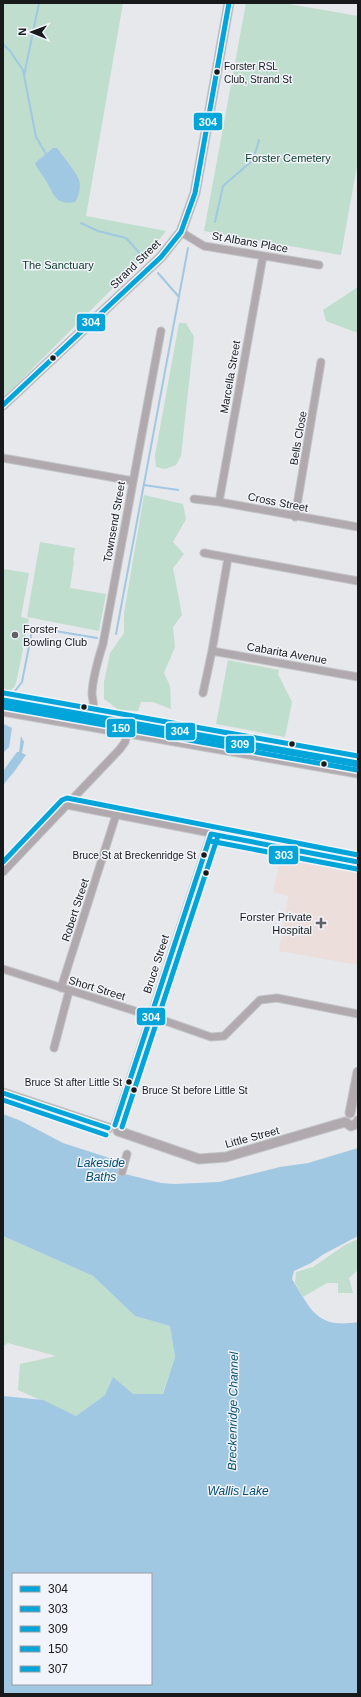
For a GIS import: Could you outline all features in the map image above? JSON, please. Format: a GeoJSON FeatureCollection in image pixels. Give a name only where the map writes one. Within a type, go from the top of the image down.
{"type":"FeatureCollection","features":[{"type":"Feature","properties":{"kind":"main road"},"geometry":{"type":"LineString","coordinates":[[3,700],[93,716],[129,727],[358,772]]}},
{"type":"Feature","properties":{"kind":"main road"},"geometry":{"type":"LineString","coordinates":[[3,710],[129,727],[358,763]]}},
{"type":"Feature","properties":{"kind":"street","name":"Strand Street"},"geometry":{"type":"LineString","coordinates":[[3,405],[161,257],[181,232],[195,193],[229,3]]}},
{"type":"Feature","properties":{"kind":"street","name":"St Albans Place"},"geometry":{"type":"LineString","coordinates":[[181,232],[204,246],[319,265]]}},
{"type":"Feature","properties":{"kind":"street","name":"Marcella Street"},"geometry":{"type":"LineString","coordinates":[[219,502],[263,256]]}},
{"type":"Feature","properties":{"kind":"street","name":"Townsend Street"},"geometry":{"type":"LineString","coordinates":[[93,716],[95,704],[92,693],[98,660],[103,644],[161,331]]}},
{"type":"Feature","properties":{"kind":"street","name":"Bells Close"},"geometry":{"type":"LineString","coordinates":[[295,517],[321,362]]}},
{"type":"Feature","properties":{"kind":"street"},"geometry":{"type":"LineString","coordinates":[[3,458],[132,482]]}},
{"type":"Feature","properties":{"kind":"street","name":"Cross Street"},"geometry":{"type":"LineString","coordinates":[[194,499],[219,502],[295,517],[358,527]]}},
{"type":"Feature","properties":{"kind":"street"},"geometry":{"type":"LineString","coordinates":[[204,553],[358,581]]}},
{"type":"Feature","properties":{"kind":"street"},"geometry":{"type":"LineString","coordinates":[[203,693],[212,651],[228,558]]}},
{"type":"Feature","properties":{"kind":"street","name":"Cabarita Avenue"},"geometry":{"type":"LineString","coordinates":[[212,651],[358,677]]}},
{"type":"Feature","properties":{"kind":"street"},"geometry":{"type":"LineString","coordinates":[[3,872],[123,746],[129,727]]}},
{"type":"Feature","properties":{"kind":"street"},"geometry":{"type":"LineString","coordinates":[[67,805],[358,862]]}},
{"type":"Feature","properties":{"kind":"street","name":"Robert Street"},"geometry":{"type":"LineString","coordinates":[[54,1048],[65,989],[116,815]]}},
{"type":"Feature","properties":{"kind":"street","name":"Bruce Street"},"geometry":{"type":"LineString","coordinates":[[114,1128],[211,834]]}},
{"type":"Feature","properties":{"kind":"street","name":"Short Street"},"geometry":{"type":"LineString","coordinates":[[3,969],[151,1016],[211,1037],[224,1036],[260,1000],[277,998],[358,1014]]}},
{"type":"Feature","properties":{"kind":"street"},"geometry":{"type":"LineString","coordinates":[[355,1117],[358,1072]]}},
{"type":"Feature","properties":{"kind":"street","name":"Little Street"},"geometry":{"type":"LineString","coordinates":[[3,1093],[114,1128],[199,1158],[226,1157],[345,1122],[351,1126],[356,1124],[355,1117]]}},
{"type":"Feature","properties":{"kind":"street"},"geometry":{"type":"LineString","coordinates":[[122,1172],[127,1154]]}},
{"type":"Feature","properties":{"kind":"shaded area","name":"Forster Private Hospital"},"geometry":{"type":"Polygon","coordinates":[[[281,855],[358,871],[358,965],[279,951],[288,896],[273,892],[281,855]]]}},
{"type":"Feature","properties":{"kind":"green space","name":"The Sanctuary"},"geometry":{"type":"Polygon","coordinates":[[[3,3],[123,3],[86,216],[166,231],[152,249],[3,398],[3,3]]]}},
{"type":"Feature","properties":{"kind":"green space","name":"Forster Cemetery"},"geometry":{"type":"Polygon","coordinates":[[[246,3],[283,3],[358,16],[358,160],[341,255],[204,231],[246,3]]]}},
{"type":"Feature","properties":{"kind":"green space"},"geometry":{"type":"Polygon","coordinates":[[[358,287],[358,333],[326,321],[323,310],[358,287]]]}},
{"type":"Feature","properties":{"kind":"green space"},"geometry":{"type":"Polygon","coordinates":[[[179,323],[186,323],[194,337],[181,456],[176,465],[165,469],[156,467],[155,455],[179,323]]]}},
{"type":"Feature","properties":{"kind":"green space"},"geometry":{"type":"Polygon","coordinates":[[[144,495],[183,504],[186,519],[173,542],[184,554],[173,568],[182,615],[173,627],[175,647],[164,673],[170,686],[171,709],[153,702],[141,702],[138,711],[119,710],[104,699],[104,682],[110,653],[124,633],[124,613],[144,495]]]}},
{"type":"Feature","properties":{"kind":"green space"},"geometry":{"type":"Polygon","coordinates":[[[40,542],[75,548],[70,588],[106,594],[99,631],[27,617],[40,542]]]}},
{"type":"Feature","properties":{"kind":"green space","name":"Forster Bowling Club"},"geometry":{"type":"Polygon","coordinates":[[[3,569],[29,573],[21,617],[29,619],[17,679],[15,686],[10,691],[3,690],[3,569]]]}},
{"type":"Feature","properties":{"kind":"green space"},"geometry":{"type":"Polygon","coordinates":[[[228,660],[279,670],[278,674],[292,702],[285,737],[216,724],[228,660]]]}},
{"type":"Feature","properties":{"kind":"green space"},"geometry":{"type":"Polygon","coordinates":[[[3,1236],[93,1276],[135,1316],[170,1326],[175,1357],[162,1396],[105,1395],[76,1416],[18,1390],[20,1364],[56,1356],[8,1343],[3,1346],[3,1236]]]}},
{"type":"Feature","properties":{"kind":"green space"},"geometry":{"type":"Polygon","coordinates":[[[358,1239],[358,1270],[349,1278],[353,1293],[338,1293],[338,1283],[327,1283],[303,1297],[295,1283],[296,1272],[313,1267],[345,1245],[358,1239]]]}},
{"type":"Feature","properties":{"kind":"water"},"geometry":{"type":"Polygon","coordinates":[[[53,148],[57,148],[78,177],[80,185],[78,198],[75,202],[68,203],[59,200],[38,170],[35,163],[53,148]]]}},
{"type":"Feature","properties":{"kind":"water"},"geometry":{"type":"Polygon","coordinates":[[[4,724],[12,728],[9,747],[3,753],[4,724]]]}},
{"type":"Feature","properties":{"kind":"water"},"geometry":{"type":"Polygon","coordinates":[[[21,736],[24,742],[22,753],[26,755],[3,785],[3,771],[17,752],[19,752],[21,736]]]}},
{"type":"Feature","properties":{"kind":"water","name":"Wallis Lake"},"geometry":{"type":"Polygon","coordinates":[[[3,1114],[21,1121],[63,1143],[128,1164],[125,1174],[161,1183],[174,1184],[219,1182],[280,1167],[308,1163],[358,1148],[358,1236],[294,1271],[292,1279],[310,1308],[324,1320],[333,1323],[358,1322],[358,1694],[3,1694],[3,1396],[43,1400],[76,1416],[105,1395],[113,1377],[133,1394],[163,1394],[175,1357],[170,1326],[135,1316],[93,1276],[3,1236],[3,1114]]]}},
{"type":"Feature","properties":{"kind":"waterway"},"geometry":{"type":"LineString","coordinates":[[24,76],[39,3]]}},
{"type":"Feature","properties":{"kind":"waterway"},"geometry":{"type":"LineString","coordinates":[[3,44],[10,51],[23,70],[36,137],[46,154]]}},
{"type":"Feature","properties":{"kind":"waterway"},"geometry":{"type":"LineString","coordinates":[[215,222],[223,186],[253,160],[259,140]]}},
{"type":"Feature","properties":{"kind":"waterway"},"geometry":{"type":"LineString","coordinates":[[81,223],[98,231],[126,238],[144,258]]}},
{"type":"Feature","properties":{"kind":"waterway"},"geometry":{"type":"LineString","coordinates":[[116,634],[188,248]]}},
{"type":"Feature","properties":{"kind":"waterway"},"geometry":{"type":"LineString","coordinates":[[158,273],[179,297]]}},
{"type":"Feature","properties":{"kind":"waterway"},"geometry":{"type":"LineString","coordinates":[[144,485],[178,490]]}},
{"type":"Feature","properties":{"kind":"waterway"},"geometry":{"type":"LineString","coordinates":[[15,691],[22,682],[32,631],[37,628],[97,638]]}},
{"type":"Feature","properties":{"kind":"transit line","name":"304"},"geometry":{"type":"LineString","coordinates":[[3,405],[161,257],[181,232],[195,193],[229,3]]}},
{"type":"Feature","properties":{"kind":"transit line","name":"307"},"geometry":{"type":"LineString","coordinates":[[4,693],[358,756]]}},
{"type":"Feature","properties":{"kind":"transit line","name":"304"},"geometry":{"type":"LineString","coordinates":[[3,700],[358,763]]}},
{"type":"Feature","properties":{"kind":"transit line","name":"309"},"geometry":{"type":"LineString","coordinates":[[4,703],[358,765]]}},
{"type":"Feature","properties":{"kind":"transit line","name":"150"},"geometry":{"type":"LineString","coordinates":[[3,707],[357,770]]}},
{"type":"Feature","properties":{"kind":"transit line","name":"309"},"geometry":{"type":"LineString","coordinates":[[3,862],[62,800],[67,798],[358,855]]}},
{"type":"Feature","properties":{"kind":"transit line","name":"304"},"geometry":{"type":"LineString","coordinates":[[115,1125],[211,834],[358,862]]}},
{"type":"Feature","properties":{"kind":"transit line","name":"303"},"geometry":{"type":"LineString","coordinates":[[122,1127],[218,836]]}},
{"type":"Feature","properties":{"kind":"transit line","name":"303"},"geometry":{"type":"LineString","coordinates":[[210,841],[357,869]]}},
{"type":"Feature","properties":{"kind":"transit line","name":"304"},"geometry":{"type":"LineString","coordinates":[[3,1093],[108,1128]]}},
{"type":"Feature","properties":{"kind":"transit line","name":"303"},"geometry":{"type":"LineString","coordinates":[[3,1100],[106,1135]]}},
{"type":"Feature","properties":{"kind":"place","name":"Forster RSL Club, Strand St"},"geometry":{"type":"Point","coordinates":[217,72]}},
{"type":"Feature","properties":{"kind":"place","name":"Forster Bowling Club"},"geometry":{"type":"Point","coordinates":[15,635]}},
{"type":"Feature","properties":{"kind":"place","name":"Bruce St at Breckenridge St"},"geometry":{"type":"Point","coordinates":[204,855]}},
{"type":"Feature","properties":{"kind":"place","name":"Forster Private Hospital"},"geometry":{"type":"Point","coordinates":[321,923]}},
{"type":"Feature","properties":{"kind":"place","name":"Bruce St after Little St"},"geometry":{"type":"Point","coordinates":[129,1082]}},
{"type":"Feature","properties":{"kind":"place","name":"Bruce St before Little St"},"geometry":{"type":"Point","coordinates":[134,1090]}},
{"type":"Feature","properties":{"kind":"water label","name":"Lakeside Baths"},"geometry":{"type":"Point","coordinates":[101,1170]}},
{"type":"Feature","properties":{"kind":"water label","name":"Breckenridge Channel"},"geometry":{"type":"Point","coordinates":[233,1411]}}]}
